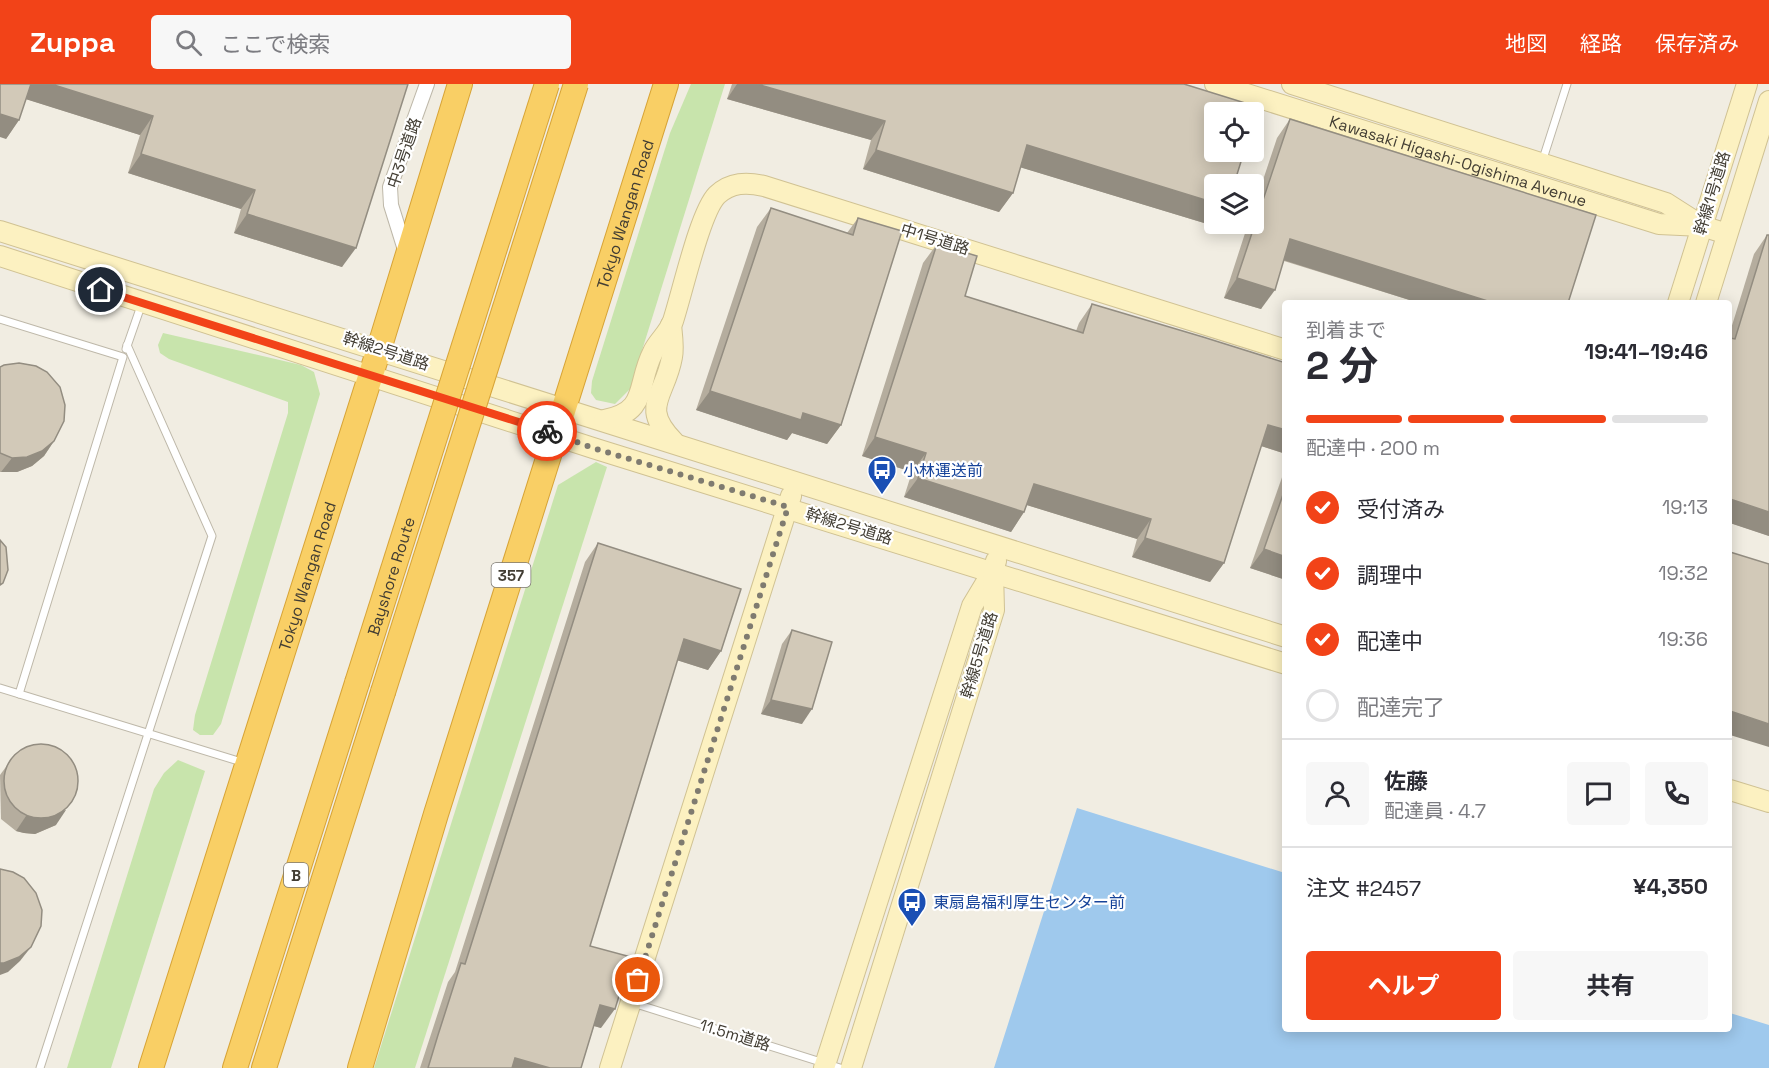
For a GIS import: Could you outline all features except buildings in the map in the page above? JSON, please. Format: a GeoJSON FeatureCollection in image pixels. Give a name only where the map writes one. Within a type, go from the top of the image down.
{"type":"FeatureCollection","features":[{"type":"Feature","properties":{"kind":"highway","name":"Bayshore Route"},"geometry":{"type":"LineString","coordinates":[[235,1068],[547,84]]}},
{"type":"Feature","properties":{"kind":"highway","name":"Bayshore Route"},"geometry":{"type":"LineString","coordinates":[[264,1068],[576,84]]}},
{"type":"Feature","properties":{"kind":"highway","name":"Tokyo Wangan Road"},"geometry":{"type":"LineString","coordinates":[[360,1068],[436,814],[666,84]]}},
{"type":"Feature","properties":{"kind":"highway","name":"Tokyo Wangan Road"},"geometry":{"type":"LineString","coordinates":[[151,1068],[408,258],[457,88]]}},
{"type":"Feature","properties":{"kind":"street","name":"中3号道路"},"geometry":{"type":"LineString","coordinates":[[408,258],[391,205],[390,187],[427,84]]}},
{"type":"Feature","properties":{"kind":"street","name":"Kawasaki Higashi-Ogishima Avenue"},"geometry":{"type":"LineString","coordinates":[[1215,84],[1659,224],[1702,226],[1727,234]]}},
{"type":"Feature","properties":{"kind":"street","name":"Kawasaki Higashi-Ogishima Avenue"},"geometry":{"type":"LineString","coordinates":[[1292,84],[1666,202],[1702,226]]}},
{"type":"Feature","properties":{"kind":"street","name":"幹線1号道路"},"geometry":{"type":"LineString","coordinates":[[1679,300],[1747,84]]}},
{"type":"Feature","properties":{"kind":"street","name":"幹線1号道路"},"geometry":{"type":"LineString","coordinates":[[1707,300],[1769,101]]}},
{"type":"Feature","properties":{"kind":"street","name":"中1号道路"},"geometry":{"type":"LineString","coordinates":[[604,420],[619,417],[633,408],[652,352],[671,325],[708,208],[716,196],[730,186],[749,183],[1282,349]]}},
{"type":"Feature","properties":{"kind":"street","name":"幹線2号道路"},"geometry":{"type":"LineString","coordinates":[[0,231],[565,407],[1282,636]]}},
{"type":"Feature","properties":{"kind":"street","name":"幹線2号道路"},"geometry":{"type":"LineString","coordinates":[[0,256],[370,377],[556,434],[593,448],[1282,663]]}},
{"type":"Feature","properties":{"kind":"street","name":"中1号道路"},"geometry":{"type":"LineString","coordinates":[[671,325],[672,357],[655,412],[660,427],[675,443]]}},
{"type":"Feature","properties":{"kind":"street"},"geometry":{"type":"LineString","coordinates":[[610,1068],[795,482]]}},
{"type":"Feature","properties":{"kind":"street"},"geometry":{"type":"LineString","coordinates":[[993,571],[1001,547]]}},
{"type":"Feature","properties":{"kind":"street","name":"幹線5号道路"},"geometry":{"type":"LineString","coordinates":[[830,1066],[972,606],[993,571]]}},
{"type":"Feature","properties":{"kind":"street","name":"幹線5号道路"},"geometry":{"type":"LineString","coordinates":[[851,1068],[994,610],[993,571]]}},
{"type":"Feature","properties":{"kind":"street"},"geometry":{"type":"LineString","coordinates":[[1732,790],[1769,802]]}},
{"type":"Feature","properties":{"kind":"lane"},"geometry":{"type":"LineString","coordinates":[[1541,164],[1567,84]]}},
{"type":"Feature","properties":{"kind":"lane"},"geometry":{"type":"LineString","coordinates":[[19,694],[123,357],[142,303]]}},
{"type":"Feature","properties":{"kind":"lane"},"geometry":{"type":"LineString","coordinates":[[0,319],[123,357]]}},
{"type":"Feature","properties":{"kind":"lane"},"geometry":{"type":"LineString","coordinates":[[40,1068],[212,536],[128,345]]}},
{"type":"Feature","properties":{"kind":"lane"},"geometry":{"type":"LineString","coordinates":[[0,688],[247,764]]}},
{"type":"Feature","properties":{"kind":"lane","name":"11.5m道路"},"geometry":{"type":"LineString","coordinates":[[631,1002],[830,1066]]}},
{"type":"Feature","properties":{"kind":"green space"},"geometry":{"type":"Polygon","coordinates":[[[691,84],[725,84],[630,389],[615,404],[596,400],[591,393],[592,381],[670,133],[691,84]]]}},
{"type":"Feature","properties":{"kind":"green space"},"geometry":{"type":"Polygon","coordinates":[[[163,333],[301,365],[314,372],[320,394],[221,724],[213,735],[200,735],[193,730],[195,715],[288,413],[288,402],[169,359],[160,353],[158,345],[163,333]]]}},
{"type":"Feature","properties":{"kind":"green space"},"geometry":{"type":"Polygon","coordinates":[[[596,462],[607,467],[415,1068],[374,1068],[558,485],[596,462]]]}},
{"type":"Feature","properties":{"kind":"green space"},"geometry":{"type":"Polygon","coordinates":[[[178,760],[205,771],[111,1068],[67,1068],[154,789],[164,773],[178,760]]]}},
{"type":"Feature","properties":{"kind":"water"},"geometry":{"type":"Polygon","coordinates":[[[1077,808],[1282,872],[1282,1032],[1732,1032],[1732,1014],[1769,1025],[1769,1068],[994,1068],[1077,808]]]}},
{"type":"Feature","properties":{"kind":"way so far"},"geometry":{"type":"LineString","coordinates":[[547,431],[593,448],[788,507],[638,980]]}},
{"type":"Feature","properties":{"kind":"place","name":"小林運送前"},"geometry":{"type":"Point","coordinates":[882,496]}},
{"type":"Feature","properties":{"kind":"place","name":"東扇島福利厚生センター前"},"geometry":{"type":"Point","coordinates":[912,928]}},
{"type":"Feature","properties":{"kind":"route"},"geometry":{"type":"LineString","coordinates":[[101,290],[370,377],[547,431]]}}]}
